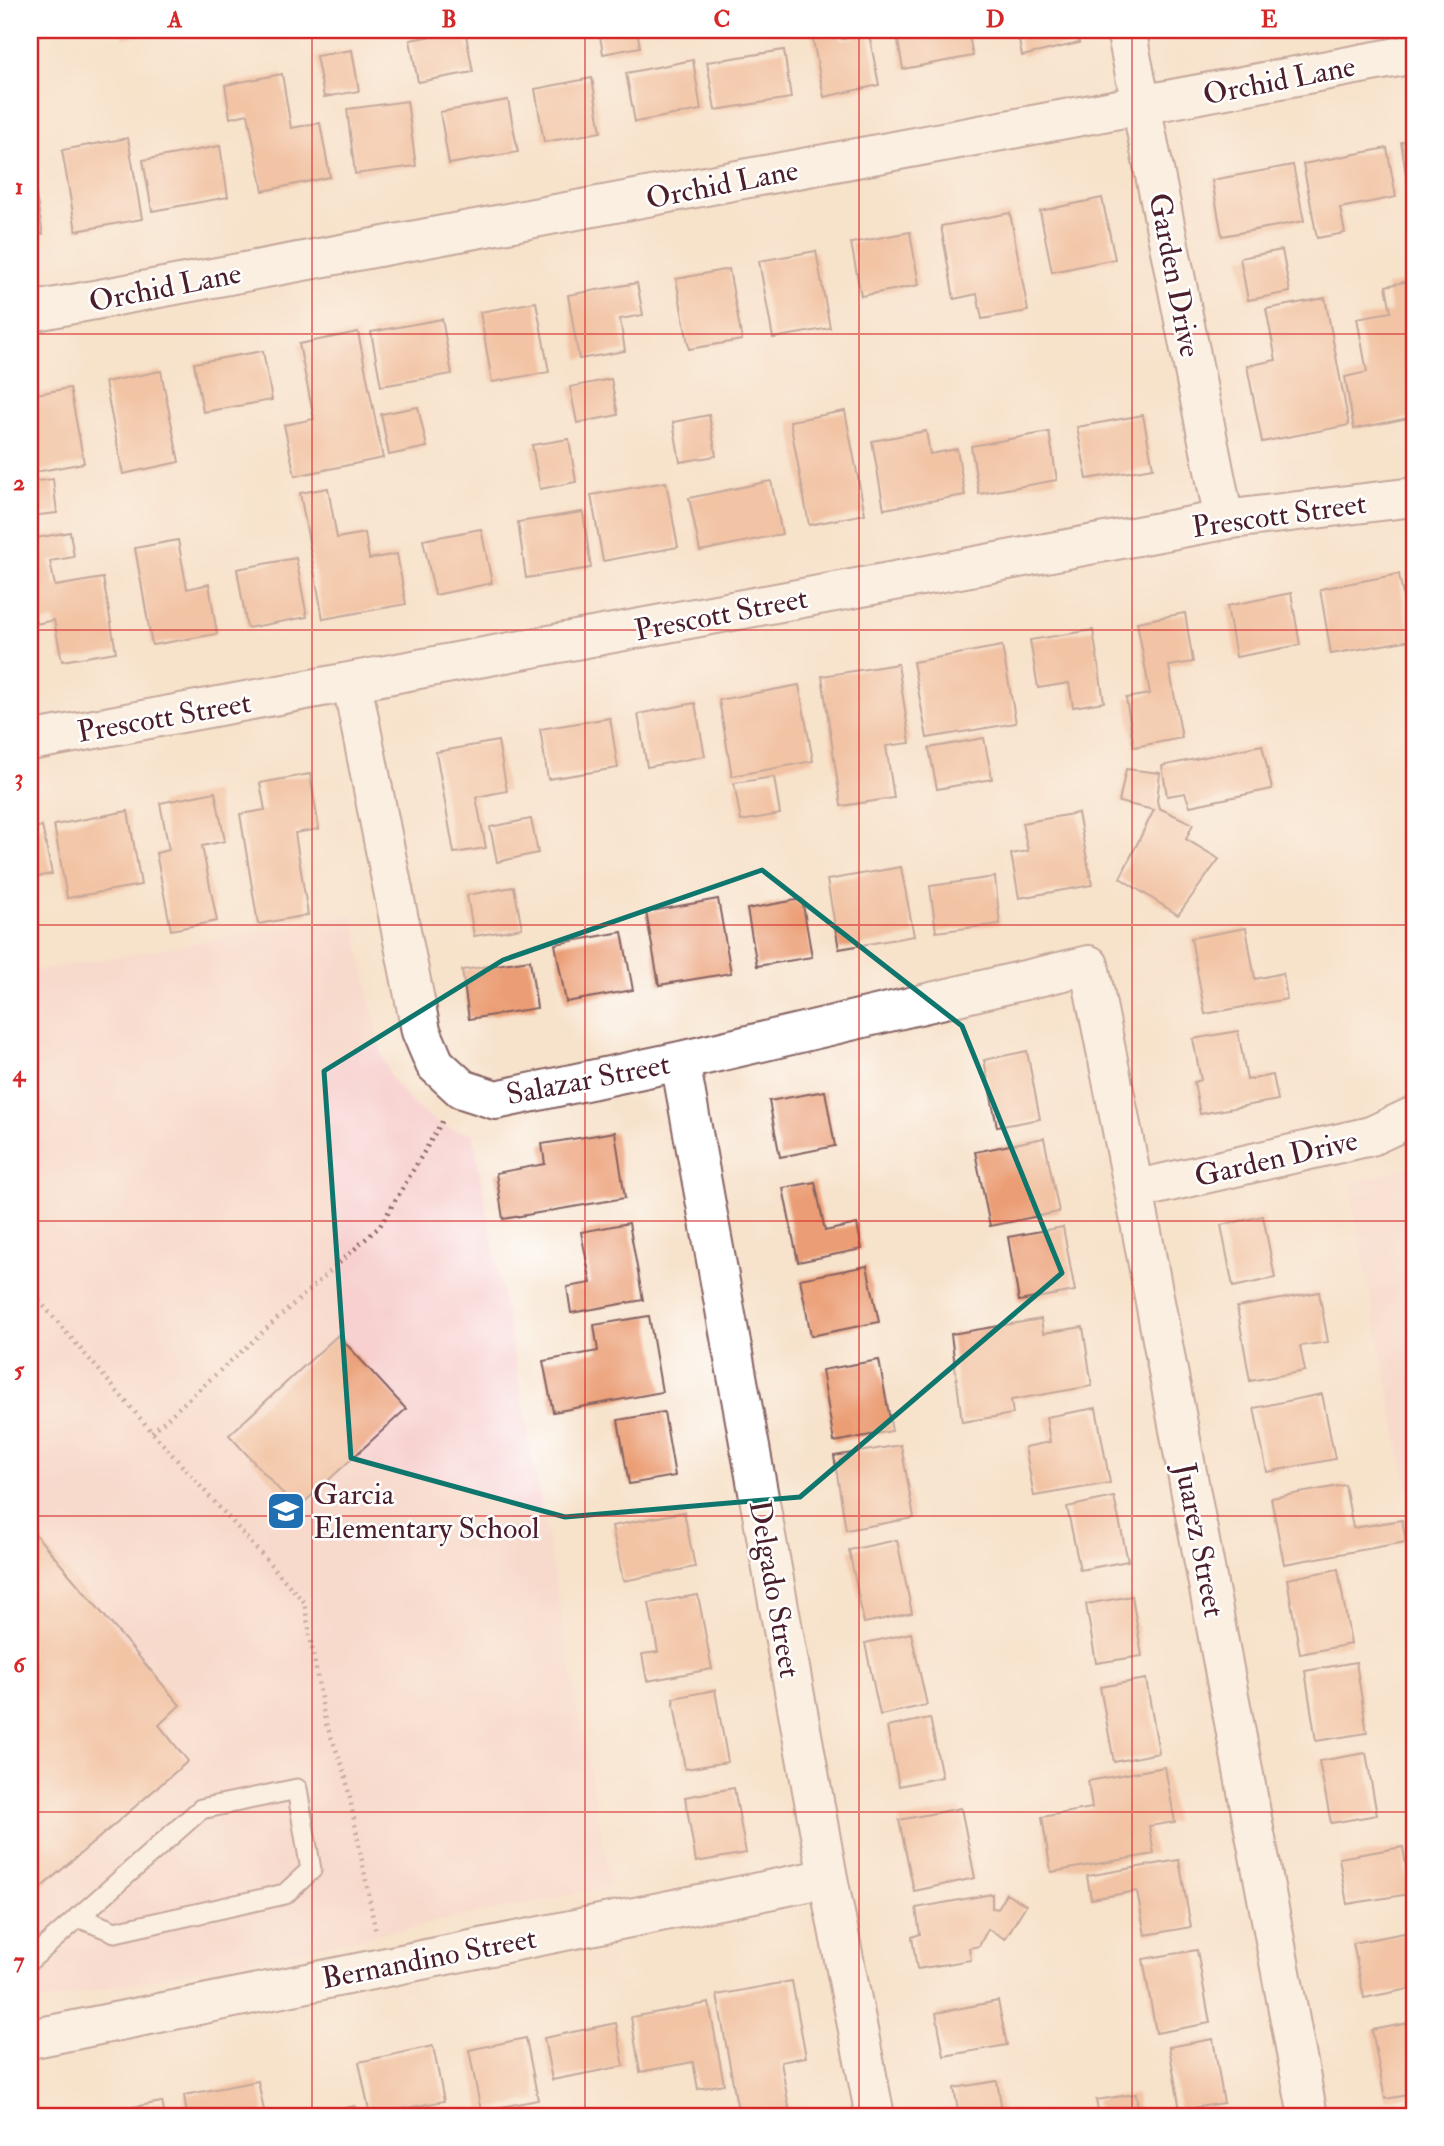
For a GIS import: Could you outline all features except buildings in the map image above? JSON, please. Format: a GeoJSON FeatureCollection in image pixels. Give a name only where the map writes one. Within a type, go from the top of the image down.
{"type":"FeatureCollection","features":[{"type":"Feature","properties":{"kind":"street","name":"Garden Drive"},"geometry":{"type":"LineString","coordinates":[[1126,30],[1224,520]]}},
{"type":"Feature","properties":{"kind":"street","name":"Orchid Lane"},"geometry":{"type":"LineString","coordinates":[[30,312],[1414,54]]}},
{"type":"Feature","properties":{"kind":"street","name":"Prescott Street"},"geometry":{"type":"LineString","coordinates":[[30,741],[1224,520],[1414,497]]}},
{"type":"Feature","properties":{"kind":"street","name":"Salazar Street"},"geometry":{"type":"LineString","coordinates":[[352,683],[421,1031],[435,1064],[462,1089],[496,1100],[680,1061],[1089,965]]}},
{"type":"Feature","properties":{"kind":"street","name":"Juarez Street"},"geometry":{"type":"LineString","coordinates":[[1089,965],[1134,1189],[1308,2116]]}},
{"type":"Feature","properties":{"kind":"street","name":"Delgado Street"},"geometry":{"type":"LineString","coordinates":[[680,1061],[828,1878],[875,2116]]}},
{"type":"Feature","properties":{"kind":"street","name":"Garden Drive"},"geometry":{"type":"LineString","coordinates":[[1134,1189],[1371,1136],[1414,1116]]}},
{"type":"Feature","properties":{"kind":"street","name":"Bernandino Street"},"geometry":{"type":"LineString","coordinates":[[30,2039],[828,1878]]}},
{"type":"Feature","properties":{"kind":"lane"},"geometry":{"type":"LineString","coordinates":[[30,1960],[78,1917],[201,1809],[297,1789],[311,1870],[285,1894],[115,1932],[78,1917]]}},
{"type":"Feature","properties":{"kind":"path"},"geometry":{"type":"LineString","coordinates":[[152,1432],[380,1227],[443,1121]]}},
{"type":"Feature","properties":{"kind":"path"},"geometry":{"type":"LineString","coordinates":[[30,1290],[304,1602],[326,1721],[345,1773],[383,1968]]}},
{"type":"Feature","properties":{"kind":"highlighted area"},"geometry":{"type":"Polygon","coordinates":[[[762,870],[962,1026],[1062,1273],[800,1497],[565,1517],[351,1458],[324,1071],[503,960],[762,870]]]}},
{"type":"Feature","properties":{"kind":"shaded area","name":"Garcia Elementary School"},"geometry":{"type":"Polygon","coordinates":[[[353,915],[382,1056],[391,1078],[413,1105],[441,1126],[473,1134],[611,1887],[30,2004],[30,972],[353,915]]]}},
{"type":"Feature","properties":{"kind":"shaded area"},"geometry":{"type":"Polygon","coordinates":[[[1414,1166],[1414,1522],[1349,1183],[1414,1166]]]}},
{"type":"Feature","properties":{"kind":"place","name":"Garcia Elementary School"},"geometry":{"type":"Point","coordinates":[286,1511]}}]}
